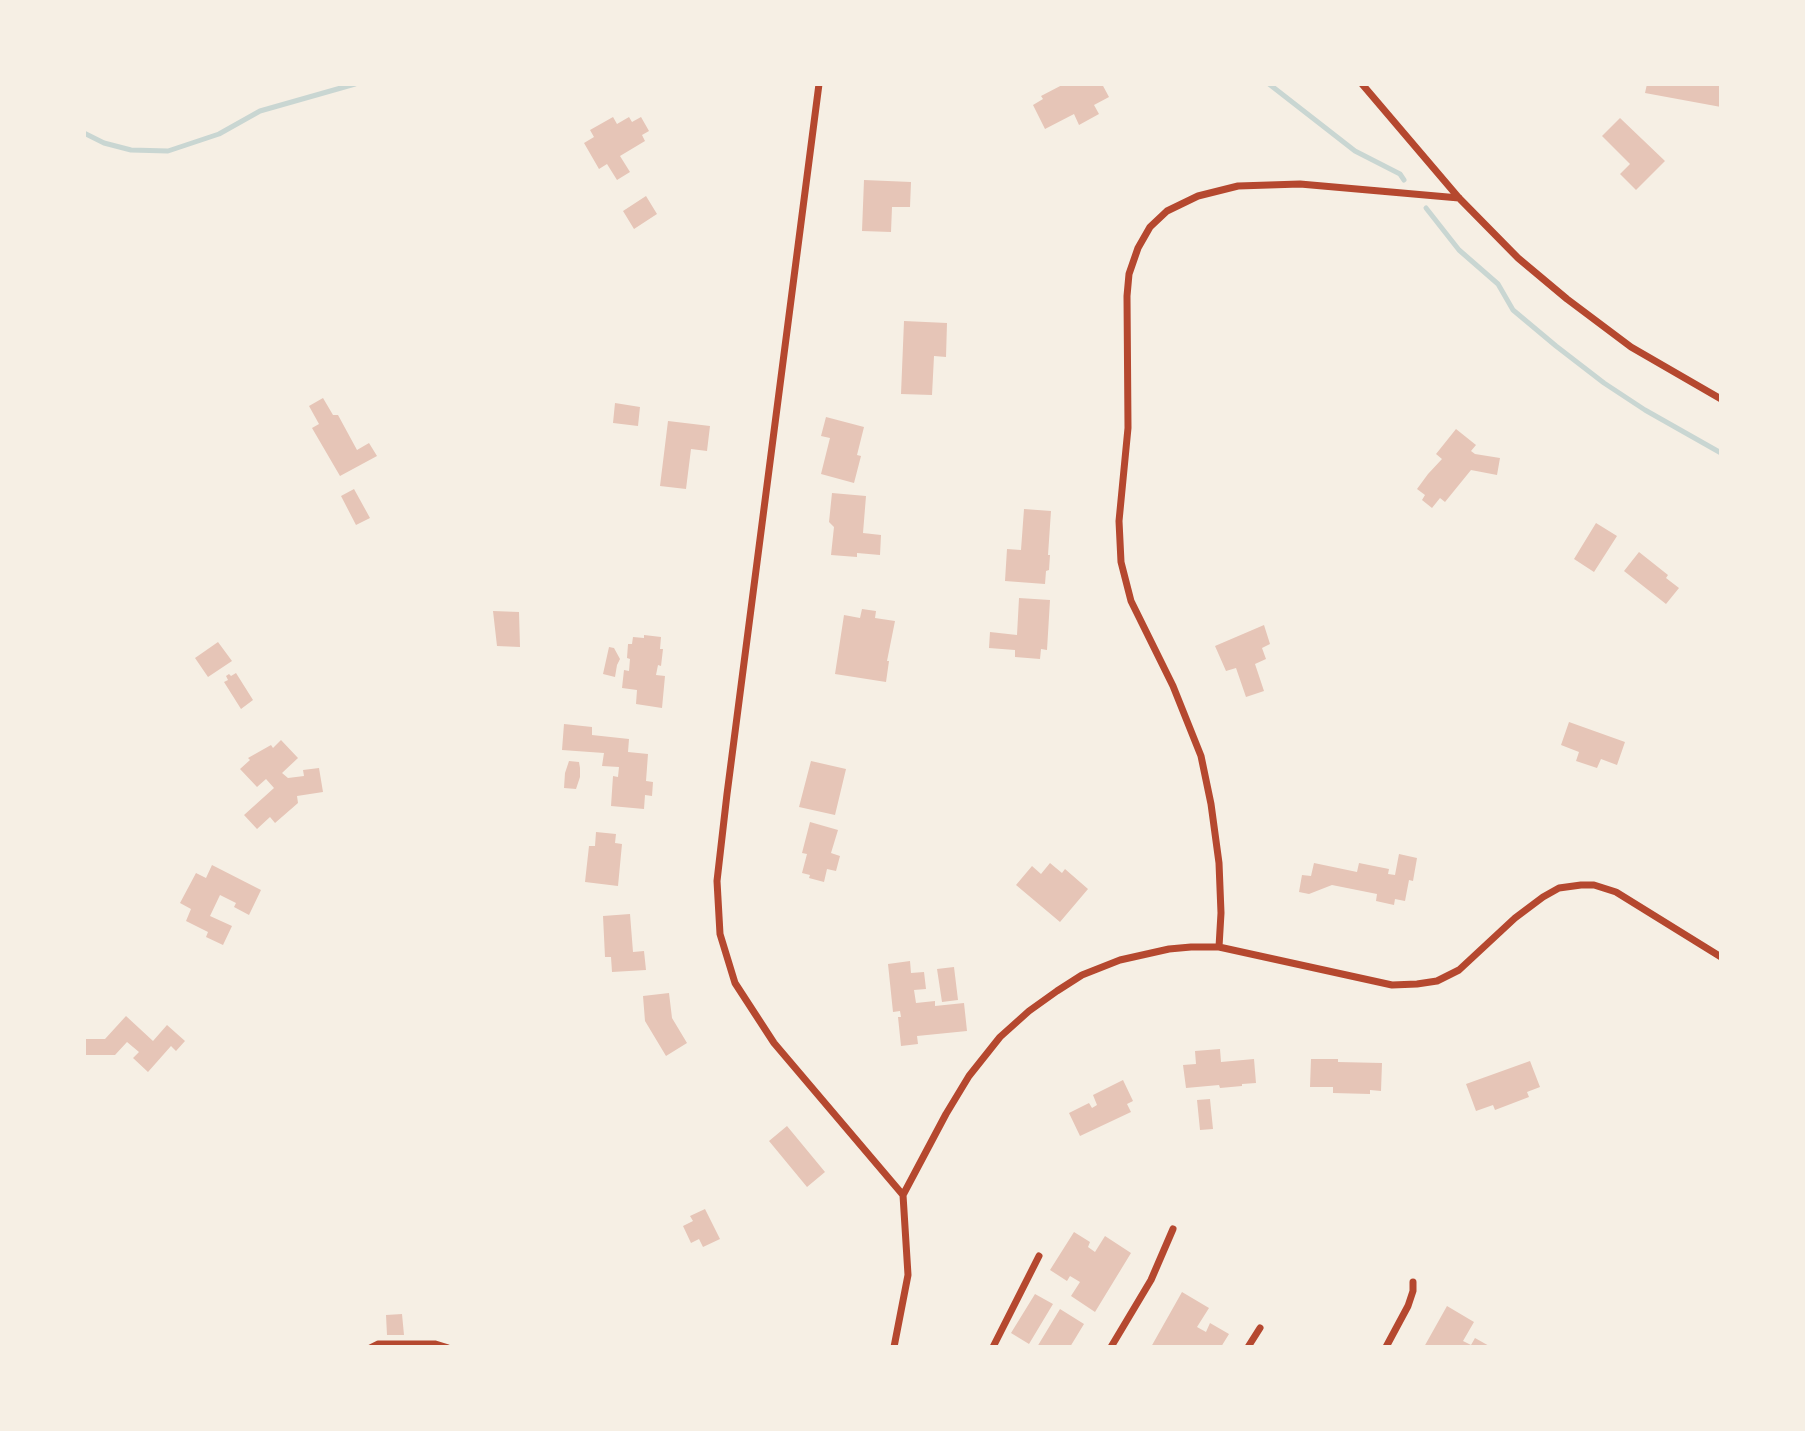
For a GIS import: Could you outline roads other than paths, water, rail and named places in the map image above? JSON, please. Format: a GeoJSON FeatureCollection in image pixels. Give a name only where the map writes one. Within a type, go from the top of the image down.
{"type":"FeatureCollection","features":[{"type":"Feature","properties":{"kind":"street"},"geometry":{"type":"LineString","coordinates":[[819,84],[727,794],[717,881],[720,934],[735,983],[774,1043],[903,1195]]}},
{"type":"Feature","properties":{"kind":"street"},"geometry":{"type":"LineString","coordinates":[[1362,84],[1459,198],[1518,258],[1567,299],[1632,347],[1721,399]]}},
{"type":"Feature","properties":{"kind":"street"},"geometry":{"type":"LineString","coordinates":[[1219,947],[1219,863],[1201,756],[1173,686],[1131,601],[1121,562],[1119,521],[1128,428],[1129,274],[1138,248],[1150,227],[1167,211],[1198,196],[1238,186],[1300,184],[1459,198]]}},
{"type":"Feature","properties":{"kind":"street"},"geometry":{"type":"LineString","coordinates":[[894,1347],[908,1275],[903,1195],[969,1076],[1000,1037],[1029,1011],[1082,975],[1120,960],[1169,949],[1219,947],[1392,985],[1437,981],[1459,970],[1515,918],[1544,897],[1559,888],[1581,885],[1594,885],[1616,892],[1721,957]]}},
{"type":"Feature","properties":{"kind":"street"},"geometry":{"type":"LineString","coordinates":[[1111,1347],[1150,1280],[1173,1229]]}},
{"type":"Feature","properties":{"kind":"street"},"geometry":{"type":"LineString","coordinates":[[993,1347],[1039,1255]]}},
{"type":"Feature","properties":{"kind":"street"},"geometry":{"type":"LineString","coordinates":[[1386,1347],[1408,1306],[1413,1282]]}},
{"type":"Feature","properties":{"kind":"street"},"geometry":{"type":"LineString","coordinates":[[1248,1347],[1260,1328]]}},
{"type":"Feature","properties":{"kind":"lane"},"geometry":{"type":"LineString","coordinates":[[370,1347],[378,1343],[435,1343],[448,1347]]}},
{"type":"Feature","properties":{"kind":"waterway"},"geometry":{"type":"LineString","coordinates":[[84,133],[104,143],[131,150],[168,151],[219,134],[260,111],[355,84]]}},
{"type":"Feature","properties":{"kind":"waterway"},"geometry":{"type":"LineString","coordinates":[[1269,84],[1355,151],[1400,174],[1404,180]]}},
{"type":"Feature","properties":{"kind":"waterway"},"geometry":{"type":"LineString","coordinates":[[1426,208],[1459,250],[1498,284],[1513,310],[1556,346],[1645,410],[1721,453]]}}]}
